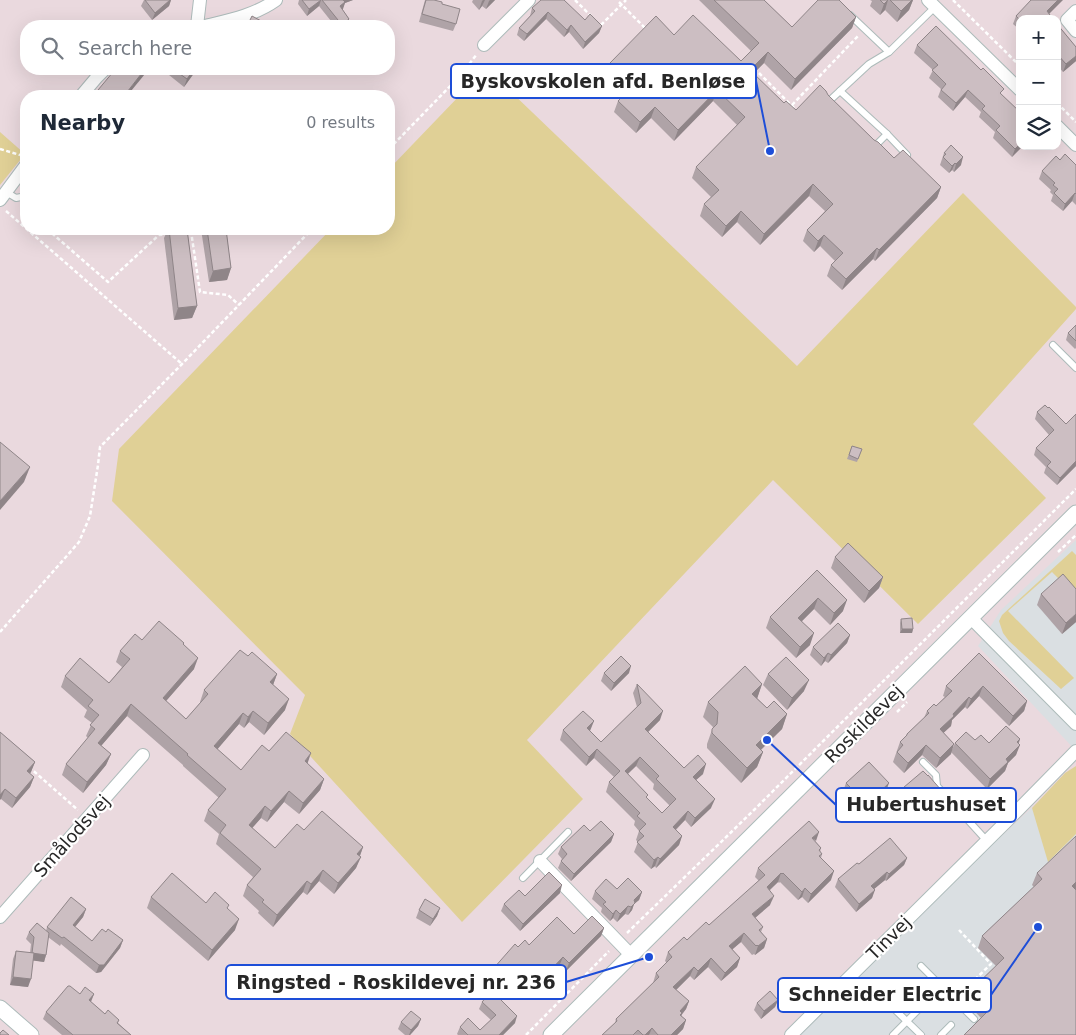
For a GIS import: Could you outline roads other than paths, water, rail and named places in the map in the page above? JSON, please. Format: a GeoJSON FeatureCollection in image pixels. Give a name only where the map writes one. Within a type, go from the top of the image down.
{"type":"FeatureCollection","features":[{"type":"Feature","properties":{"kind":"street"},"geometry":{"type":"LineString","coordinates":[[198,20],[200,0]]}},
{"type":"Feature","properties":{"kind":"street"},"geometry":{"type":"LineString","coordinates":[[231,20],[267,6],[276,0]]}},
{"type":"Feature","properties":{"kind":"street"},"geometry":{"type":"LineString","coordinates":[[484,45],[529,0]]}},
{"type":"Feature","properties":{"kind":"street"},"geometry":{"type":"LineString","coordinates":[[932,4],[1016,86]]}},
{"type":"Feature","properties":{"kind":"street"},"geometry":{"type":"LineString","coordinates":[[1076,12],[1067,20],[1076,31]]}},
{"type":"Feature","properties":{"kind":"street"},"geometry":{"type":"LineString","coordinates":[[86,90],[99,75]]}},
{"type":"Feature","properties":{"kind":"street"},"geometry":{"type":"LineString","coordinates":[[1061,130],[1076,145]]}},
{"type":"Feature","properties":{"kind":"street"},"geometry":{"type":"LineString","coordinates":[[3,196],[20,173]]}},
{"type":"Feature","properties":{"kind":"street","name":"Roskildevej"},"geometry":{"type":"LineString","coordinates":[[551,1035],[1076,513]]}},
{"type":"Feature","properties":{"kind":"street"},"geometry":{"type":"LineString","coordinates":[[970,618],[1076,724]]}},
{"type":"Feature","properties":{"kind":"street","name":"Tinvej"},"geometry":{"type":"LineString","coordinates":[[791,1035],[1076,750]]}},
{"type":"Feature","properties":{"kind":"street","name":"Smålodsvej"},"geometry":{"type":"LineString","coordinates":[[0,917],[143,756]]}},
{"type":"Feature","properties":{"kind":"street"},"geometry":{"type":"LineString","coordinates":[[540,861],[631,955]]}},
{"type":"Feature","properties":{"kind":"street"},"geometry":{"type":"LineString","coordinates":[[0,1008],[31,1035]]}},
{"type":"Feature","properties":{"kind":"lane"},"geometry":{"type":"LineString","coordinates":[[834,109],[827,103],[869,64],[889,52],[932,4]]}},
{"type":"Feature","properties":{"kind":"lane"},"geometry":{"type":"LineString","coordinates":[[846,12],[889,52]]}},
{"type":"Feature","properties":{"kind":"lane"},"geometry":{"type":"LineString","coordinates":[[840,91],[910,158]]}},
{"type":"Feature","properties":{"kind":"lane"},"geometry":{"type":"LineString","coordinates":[[867,142],[873,148],[887,134]]}},
{"type":"Feature","properties":{"kind":"lane"},"geometry":{"type":"LineString","coordinates":[[3,196],[20,197]]}},
{"type":"Feature","properties":{"kind":"lane"},"geometry":{"type":"LineString","coordinates":[[1053,345],[1076,368]]}},
{"type":"Feature","properties":{"kind":"lane"},"geometry":{"type":"LineString","coordinates":[[923,762],[936,775],[937,786],[987,840]]}},
{"type":"Feature","properties":{"kind":"lane"},"geometry":{"type":"LineString","coordinates":[[523,878],[568,832]]}},
{"type":"Feature","properties":{"kind":"lane"},"geometry":{"type":"LineString","coordinates":[[921,966],[974,1019]]}},
{"type":"Feature","properties":{"kind":"lane"},"geometry":{"type":"LineString","coordinates":[[885,1000],[921,1035]]}},
{"type":"Feature","properties":{"kind":"lane"},"geometry":{"type":"LineString","coordinates":[[893,1035],[926,1002]]}},
{"type":"Feature","properties":{"kind":"lane"},"geometry":{"type":"LineString","coordinates":[[941,1035],[951,1025]]}},
{"type":"Feature","properties":{"kind":"place","name":"Byskovskolen afd. Benløse"},"geometry":{"type":"Point","coordinates":[770,151]}},
{"type":"Feature","properties":{"kind":"place","name":"Hubertushuset"},"geometry":{"type":"Point","coordinates":[767,740]}},
{"type":"Feature","properties":{"kind":"place","name":"Schneider Electric"},"geometry":{"type":"Point","coordinates":[1038,927]}},
{"type":"Feature","properties":{"kind":"place","name":"Ringsted - Roskildevej nr. 236"},"geometry":{"type":"Point","coordinates":[649,957]}}]}
